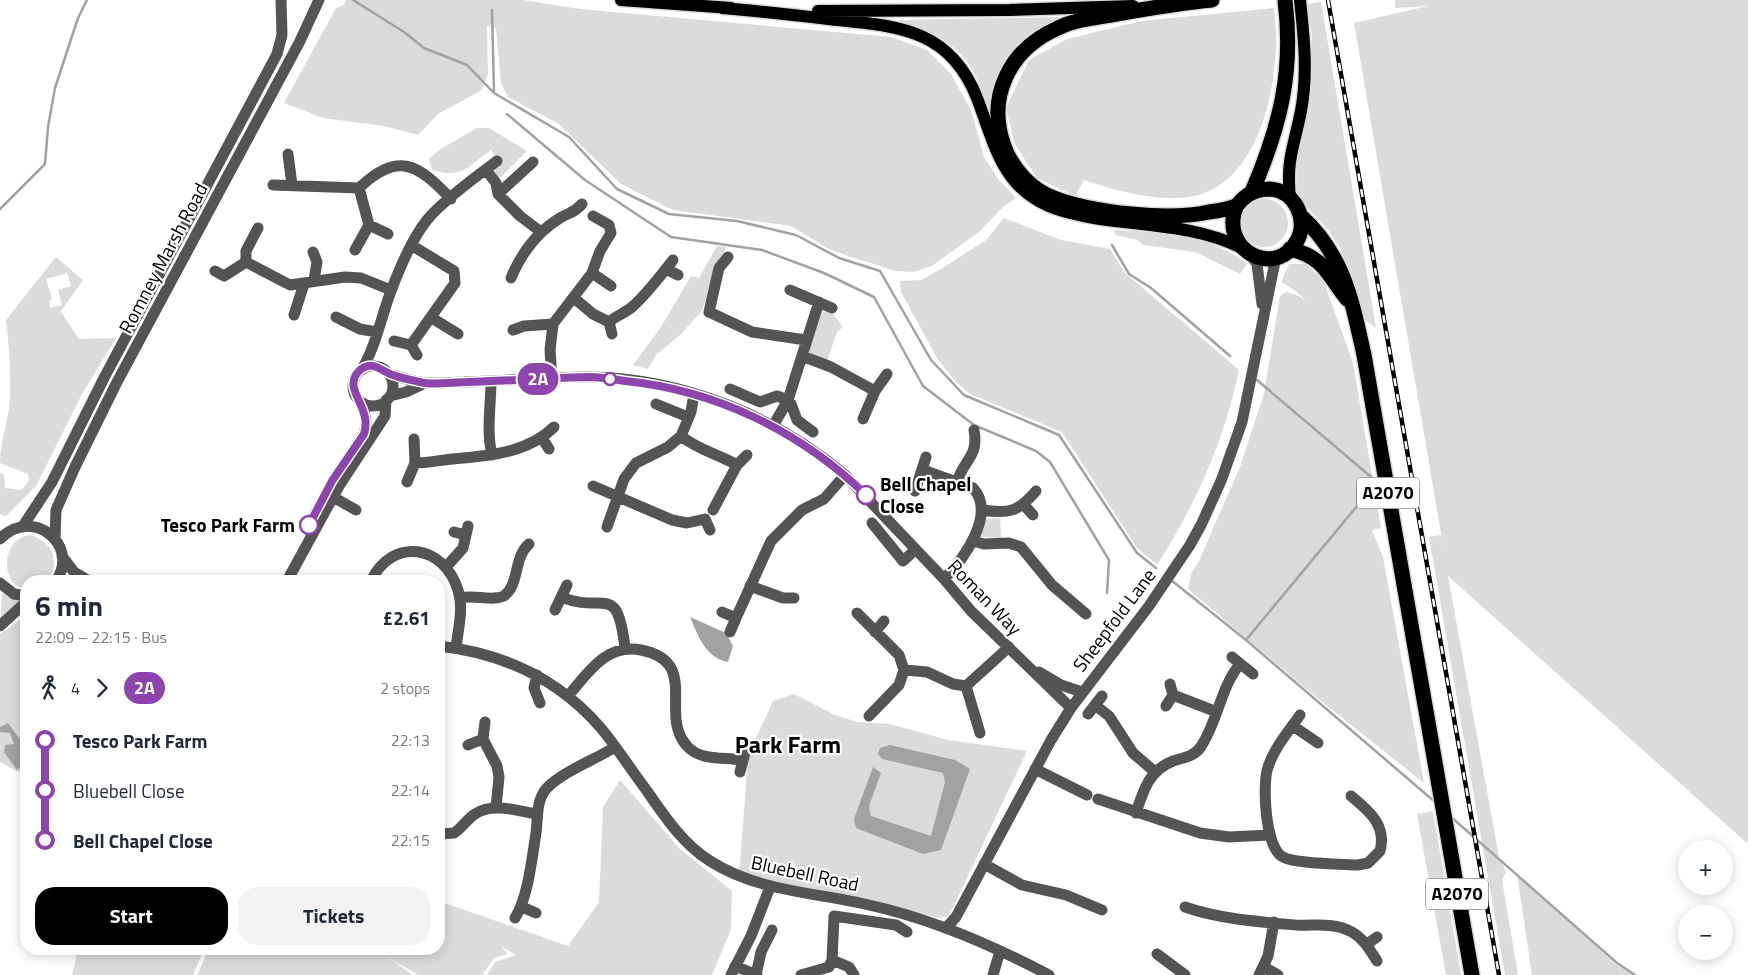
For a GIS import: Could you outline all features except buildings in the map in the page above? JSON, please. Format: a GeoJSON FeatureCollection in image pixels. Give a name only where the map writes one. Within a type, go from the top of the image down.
{"type":"FeatureCollection","features":[{"type":"Feature","properties":{"kind":"highway"},"geometry":{"type":"LineString","coordinates":[[1212,0],[1164,5],[1073,22],[1049,32],[1032,43],[1005,74],[999,95],[997,122],[1004,147],[1016,169],[1035,187],[1054,198],[1113,211],[1178,217],[1237,205],[1252,192],[1270,151],[1288,71],[1284,0]]}},
{"type":"Feature","properties":{"kind":"highway"},"geometry":{"type":"LineString","coordinates":[[1237,205],[1232,223],[1236,240],[1246,251],[1259,258],[1276,257],[1290,250],[1300,234],[1301,216],[1290,198],[1272,189],[1252,192]]}},
{"type":"Feature","properties":{"kind":"highway","name":"A2070"},"geometry":{"type":"LineString","coordinates":[[1301,216],[1322,240],[1342,272],[1371,390],[1472,975]]}},
{"type":"Feature","properties":{"kind":"highway","name":"A2070"},"geometry":{"type":"LineString","coordinates":[[1290,250],[1312,256],[1319,261],[1350,302]]}},
{"type":"Feature","properties":{"kind":"main road"},"geometry":{"type":"LineString","coordinates":[[621,0],[888,25],[919,34],[942,49],[962,70],[977,97],[996,151],[1010,176],[1032,198],[1054,209],[1112,221],[1199,232],[1228,241],[1246,251]]}},
{"type":"Feature","properties":{"kind":"main road"},"geometry":{"type":"LineString","coordinates":[[1290,198],[1288,168],[1301,111],[1305,63],[1300,0]]}},
{"type":"Feature","properties":{"kind":"main road"},"geometry":{"type":"LineString","coordinates":[[722,8],[918,11],[1164,5]]}},
{"type":"Feature","properties":{"kind":"street","name":"Romney Marsh Road"},"geometry":{"type":"LineString","coordinates":[[23,526],[52,482],[127,334],[277,54],[282,35],[281,0]]}},
{"type":"Feature","properties":{"kind":"street","name":"Romney Marsh Road"},"geometry":{"type":"LineString","coordinates":[[55,540],[56,510],[68,480],[116,384],[299,43],[320,0]]}},
{"type":"Feature","properties":{"kind":"street"},"geometry":{"type":"LineString","coordinates":[[288,154],[292,185]]}},
{"type":"Feature","properties":{"kind":"street"},"geometry":{"type":"LineString","coordinates":[[388,398],[373,406],[360,400],[355,395],[353,383],[355,376],[362,369],[372,350],[391,290],[411,245],[428,219],[497,161]]}},
{"type":"Feature","properties":{"kind":"street"},"geometry":{"type":"LineString","coordinates":[[498,194],[533,162]]}},
{"type":"Feature","properties":{"kind":"street"},"geometry":{"type":"LineString","coordinates":[[273,185],[359,188],[374,174],[388,168],[404,165],[428,174],[451,199]]}},
{"type":"Feature","properties":{"kind":"street"},"geometry":{"type":"LineString","coordinates":[[486,170],[496,183],[498,194],[520,216],[541,232]]}},
{"type":"Feature","properties":{"kind":"street"},"geometry":{"type":"LineString","coordinates":[[355,250],[369,225],[359,188]]}},
{"type":"Feature","properties":{"kind":"street"},"geometry":{"type":"LineString","coordinates":[[511,278],[524,253],[541,232],[561,217],[572,214],[582,204]]}},
{"type":"Feature","properties":{"kind":"street"},"geometry":{"type":"LineString","coordinates":[[552,379],[550,350],[553,324],[592,273],[600,251],[611,234],[609,225],[593,216]]}},
{"type":"Feature","properties":{"kind":"street"},"geometry":{"type":"LineString","coordinates":[[369,225],[388,234]]}},
{"type":"Feature","properties":{"kind":"street"},"geometry":{"type":"LineString","coordinates":[[246,262],[246,251],[258,228]]}},
{"type":"Feature","properties":{"kind":"street"},"geometry":{"type":"LineString","coordinates":[[394,341],[414,350],[432,318],[455,284],[454,271],[411,245]]}},
{"type":"Feature","properties":{"kind":"street","name":"Sheepfold Lane"},"geometry":{"type":"LineString","coordinates":[[1246,251],[1257,264],[1263,313]]}},
{"type":"Feature","properties":{"kind":"street"},"geometry":{"type":"LineString","coordinates":[[294,315],[317,262],[314,252]]}},
{"type":"Feature","properties":{"kind":"street"},"geometry":{"type":"LineString","coordinates":[[728,257],[719,268],[709,312],[726,326],[806,340]]}},
{"type":"Feature","properties":{"kind":"street","name":"Sheepfold Lane"},"geometry":{"type":"LineString","coordinates":[[946,928],[956,917],[1035,769],[1071,708],[1149,606],[1190,545],[1201,525],[1221,482],[1242,422],[1276,257]]}},
{"type":"Feature","properties":{"kind":"street"},"geometry":{"type":"LineString","coordinates":[[246,262],[290,285],[345,277],[361,278],[391,290]]}},
{"type":"Feature","properties":{"kind":"street"},"geometry":{"type":"LineString","coordinates":[[215,271],[224,276],[246,262]]}},
{"type":"Feature","properties":{"kind":"street"},"geometry":{"type":"LineString","coordinates":[[574,298],[610,328],[618,314],[630,308],[669,265],[678,275]]}},
{"type":"Feature","properties":{"kind":"street"},"geometry":{"type":"LineString","coordinates":[[592,273],[611,286]]}},
{"type":"Feature","properties":{"kind":"street"},"geometry":{"type":"LineString","coordinates":[[790,290],[832,308]]}},
{"type":"Feature","properties":{"kind":"street"},"geometry":{"type":"LineString","coordinates":[[773,426],[788,400],[819,302]]}},
{"type":"Feature","properties":{"kind":"street"},"geometry":{"type":"LineString","coordinates":[[336,317],[360,329],[377,332]]}},
{"type":"Feature","properties":{"kind":"street"},"geometry":{"type":"LineString","coordinates":[[432,318],[458,334]]}},
{"type":"Feature","properties":{"kind":"street"},"geometry":{"type":"LineString","coordinates":[[513,330],[522,320],[553,324]]}},
{"type":"Feature","properties":{"kind":"street"},"geometry":{"type":"LineString","coordinates":[[290,575],[333,497],[386,416],[388,398],[393,382],[378,355],[377,332]]}},
{"type":"Feature","properties":{"kind":"street"},"geometry":{"type":"LineString","coordinates":[[802,356],[831,367],[875,390]]}},
{"type":"Feature","properties":{"kind":"street"},"geometry":{"type":"LineString","coordinates":[[362,369],[372,366],[387,372]]}},
{"type":"Feature","properties":{"kind":"street","name":"Roman Way"},"geometry":{"type":"LineString","coordinates":[[387,372],[425,383],[599,378],[652,384],[694,394],[736,408],[773,426],[846,475],[874,503],[915,550],[944,578],[971,611],[1071,708]]}},
{"type":"Feature","properties":{"kind":"street"},"geometry":{"type":"LineString","coordinates":[[863,420],[875,390],[887,374]]}},
{"type":"Feature","properties":{"kind":"street"},"geometry":{"type":"LineString","coordinates":[[491,381],[492,405],[488,431],[492,455]]}},
{"type":"Feature","properties":{"kind":"street","name":"Roman Way"},"geometry":{"type":"LineString","coordinates":[[388,398],[425,383]]}},
{"type":"Feature","properties":{"kind":"street"},"geometry":{"type":"LineString","coordinates":[[730,390],[760,402],[777,396],[788,400],[797,420],[813,432]]}},
{"type":"Feature","properties":{"kind":"street"},"geometry":{"type":"LineString","coordinates":[[606,528],[620,496],[624,479],[636,463],[668,447],[681,436],[694,394]]}},
{"type":"Feature","properties":{"kind":"street"},"geometry":{"type":"LineString","coordinates":[[284,575],[322,500],[364,434],[367,426],[366,415],[360,400]]}},
{"type":"Feature","properties":{"kind":"street"},"geometry":{"type":"LineString","coordinates":[[656,404],[688,417]]}},
{"type":"Feature","properties":{"kind":"street"},"geometry":{"type":"LineString","coordinates":[[415,463],[482,458],[542,438],[554,427]]}},
{"type":"Feature","properties":{"kind":"street"},"geometry":{"type":"LineString","coordinates":[[957,482],[960,472],[972,457],[977,444],[974,430]]}},
{"type":"Feature","properties":{"kind":"street"},"geometry":{"type":"LineString","coordinates":[[681,436],[698,449],[718,455],[737,464]]}},
{"type":"Feature","properties":{"kind":"street"},"geometry":{"type":"LineString","coordinates":[[542,438],[549,449]]}},
{"type":"Feature","properties":{"kind":"street"},"geometry":{"type":"LineString","coordinates":[[407,482],[415,463],[414,439]]}},
{"type":"Feature","properties":{"kind":"street"},"geometry":{"type":"LineString","coordinates":[[712,510],[737,464],[747,455]]}},
{"type":"Feature","properties":{"kind":"street"},"geometry":{"type":"LineString","coordinates":[[915,491],[926,457]]}},
{"type":"Feature","properties":{"kind":"street"},"geometry":{"type":"LineString","coordinates":[[922,470],[973,488],[977,493],[982,510],[973,541],[955,568],[944,578]]}},
{"type":"Feature","properties":{"kind":"street"},"geometry":{"type":"LineString","coordinates":[[730,632],[764,554],[780,530],[802,510],[824,500],[846,475]]}},
{"type":"Feature","properties":{"kind":"street"},"geometry":{"type":"LineString","coordinates":[[593,486],[672,520],[687,524],[705,519],[710,530]]}},
{"type":"Feature","properties":{"kind":"street"},"geometry":{"type":"LineString","coordinates":[[982,510],[1003,512],[1015,510],[1024,505],[1036,491]]}},
{"type":"Feature","properties":{"kind":"street"},"geometry":{"type":"LineString","coordinates":[[333,497],[356,510]]}},
{"type":"Feature","properties":{"kind":"street"},"geometry":{"type":"LineString","coordinates":[[1024,505],[1034,515]]}},
{"type":"Feature","properties":{"kind":"street"},"geometry":{"type":"LineString","coordinates":[[872,523],[903,560],[915,550]]}},
{"type":"Feature","properties":{"kind":"street"},"geometry":{"type":"LineString","coordinates":[[2,534],[23,526],[35,527],[46,531],[55,540],[62,556],[74,572],[79,575]]}},
{"type":"Feature","properties":{"kind":"street"},"geometry":{"type":"LineString","coordinates":[[446,567],[463,548],[467,530],[454,532]]}},
{"type":"Feature","properties":{"kind":"street"},"geometry":{"type":"LineString","coordinates":[[973,541],[984,544],[1009,543],[1021,547],[1054,594],[1086,614]]}},
{"type":"Feature","properties":{"kind":"street"},"geometry":{"type":"LineString","coordinates":[[460,598],[474,595],[498,599],[504,596],[511,588],[521,554],[529,544]]}},
{"type":"Feature","properties":{"kind":"street"},"geometry":{"type":"LineString","coordinates":[[376,575],[389,557],[402,552],[421,552],[446,567],[460,598],[461,612],[456,648]]}},
{"type":"Feature","properties":{"kind":"street"},"geometry":{"type":"LineString","coordinates":[[59,575],[62,568],[62,556]]}},
{"type":"Feature","properties":{"kind":"street"},"geometry":{"type":"LineString","coordinates":[[0,583],[14,594],[20,595]]}},
{"type":"Feature","properties":{"kind":"street"},"geometry":{"type":"LineString","coordinates":[[554,610],[567,585]]}},
{"type":"Feature","properties":{"kind":"street"},"geometry":{"type":"LineString","coordinates":[[750,586],[784,598],[794,598]]}},
{"type":"Feature","properties":{"kind":"street"},"geometry":{"type":"LineString","coordinates":[[561,598],[577,602],[603,602],[613,607],[621,617],[625,648]]}},
{"type":"Feature","properties":{"kind":"street"},"geometry":{"type":"LineString","coordinates":[[0,626],[20,608]]}},
{"type":"Feature","properties":{"kind":"street"},"geometry":{"type":"LineString","coordinates":[[722,612],[736,618]]}},
{"type":"Feature","properties":{"kind":"street"},"geometry":{"type":"LineString","coordinates":[[857,613],[898,655],[904,670],[899,685],[870,716]]}},
{"type":"Feature","properties":{"kind":"street"},"geometry":{"type":"LineString","coordinates":[[875,632],[884,622]]}},
{"type":"Feature","properties":{"kind":"street","name":"Bluebell Road"},"geometry":{"type":"LineString","coordinates":[[445,647],[504,659],[537,675],[568,696],[601,728],[673,827],[693,848],[724,870],[770,888],[870,905],[918,918],[1000,951],[1049,975]]}},
{"type":"Feature","properties":{"kind":"street"},"geometry":{"type":"LineString","coordinates":[[966,686],[1009,647]]}},
{"type":"Feature","properties":{"kind":"street"},"geometry":{"type":"LineString","coordinates":[[568,696],[598,661],[625,648],[651,653],[669,664],[676,680],[677,728],[688,748],[703,756],[741,760]]}},
{"type":"Feature","properties":{"kind":"street"},"geometry":{"type":"LineString","coordinates":[[1136,813],[1142,794],[1155,772],[1195,752],[1200,747],[1217,712],[1226,682],[1236,661],[1253,674]]}},
{"type":"Feature","properties":{"kind":"street","name":"Roman Way"},"geometry":{"type":"LineString","coordinates":[[1031,668],[1061,685],[1082,692]]}},
{"type":"Feature","properties":{"kind":"street"},"geometry":{"type":"LineString","coordinates":[[904,670],[927,672],[953,684],[966,686]]}},
{"type":"Feature","properties":{"kind":"street"},"geometry":{"type":"LineString","coordinates":[[537,675],[534,688],[540,704]]}},
{"type":"Feature","properties":{"kind":"street"},"geometry":{"type":"LineString","coordinates":[[966,686],[979,737]]}},
{"type":"Feature","properties":{"kind":"street"},"geometry":{"type":"LineString","coordinates":[[1166,706],[1172,689],[1217,712]]}},
{"type":"Feature","properties":{"kind":"street"},"geometry":{"type":"LineString","coordinates":[[875,692],[883,702]]}},
{"type":"Feature","properties":{"kind":"street"},"geometry":{"type":"LineString","coordinates":[[1095,705],[1109,716],[1133,753],[1155,772]]}},
{"type":"Feature","properties":{"kind":"street"},"geometry":{"type":"LineString","coordinates":[[1300,715],[1267,769],[1266,800],[1273,847],[1284,858],[1358,865],[1368,863],[1380,851],[1382,836],[1375,817],[1351,796]]}},
{"type":"Feature","properties":{"kind":"street"},"geometry":{"type":"LineString","coordinates":[[485,722],[483,739],[497,766],[496,808]]}},
{"type":"Feature","properties":{"kind":"street"},"geometry":{"type":"LineString","coordinates":[[1292,726],[1318,742]]}},
{"type":"Feature","properties":{"kind":"street"},"geometry":{"type":"LineString","coordinates":[[468,745],[483,739]]}},
{"type":"Feature","properties":{"kind":"street"},"geometry":{"type":"LineString","coordinates":[[740,772],[741,760],[747,745]]}},
{"type":"Feature","properties":{"kind":"street"},"geometry":{"type":"LineString","coordinates":[[515,918],[522,907],[532,861],[537,814],[542,795],[554,782],[615,747]]}},
{"type":"Feature","properties":{"kind":"street"},"geometry":{"type":"LineString","coordinates":[[1035,769],[1092,797],[1200,833],[1220,836],[1270,835]]}},
{"type":"Feature","properties":{"kind":"street"},"geometry":{"type":"LineString","coordinates":[[445,834],[454,833],[480,810],[496,808],[537,814]]}},
{"type":"Feature","properties":{"kind":"street"},"geometry":{"type":"LineString","coordinates":[[984,864],[1022,884],[1066,895],[1101,911]]}},
{"type":"Feature","properties":{"kind":"street"},"geometry":{"type":"LineString","coordinates":[[770,888],[760,915],[748,934],[735,966],[756,975],[761,952],[772,930]]}},
{"type":"Feature","properties":{"kind":"street"},"geometry":{"type":"LineString","coordinates":[[522,907],[536,913]]}},
{"type":"Feature","properties":{"kind":"street"},"geometry":{"type":"LineString","coordinates":[[1185,907],[1199,918],[1336,926],[1354,933],[1367,944],[1377,961]]}},
{"type":"Feature","properties":{"kind":"street"},"geometry":{"type":"LineString","coordinates":[[832,967],[834,916],[896,925],[907,932]]}},
{"type":"Feature","properties":{"kind":"street"},"geometry":{"type":"LineString","coordinates":[[1274,922],[1271,944],[1261,971],[1278,975]]}},
{"type":"Feature","properties":{"kind":"street"},"geometry":{"type":"LineString","coordinates":[[1367,944],[1377,936]]}},
{"type":"Feature","properties":{"kind":"street"},"geometry":{"type":"LineString","coordinates":[[992,975],[1000,951]]}},
{"type":"Feature","properties":{"kind":"street"},"geometry":{"type":"LineString","coordinates":[[1171,963],[1178,953]]}},
{"type":"Feature","properties":{"kind":"street"},"geometry":{"type":"LineString","coordinates":[[1157,954],[1185,975]]}},
{"type":"Feature","properties":{"kind":"street"},"geometry":{"type":"LineString","coordinates":[[801,975],[832,967],[850,967],[854,975]]}},
{"type":"Feature","properties":{"kind":"shaded area"},"geometry":{"type":"Polygon","coordinates":[[[346,0],[523,0],[580,9],[891,37],[927,50],[951,74],[971,110],[984,157],[999,180],[1016,198],[1003,207],[979,232],[932,266],[913,272],[896,271],[848,256],[827,248],[791,226],[673,210],[621,184],[559,124],[508,97],[501,83],[496,28],[487,26],[488,74],[482,90],[438,114],[418,135],[384,126],[323,118],[284,103],[336,8],[344,5],[346,0]]]}},
{"type":"Feature","properties":{"kind":"shaded area"},"geometry":{"type":"Polygon","coordinates":[[[1395,0],[1748,0],[1748,844],[1448,576],[1499,857],[1506,872],[1502,880],[1518,975],[1505,975],[1429,537],[1441,535],[1445,557],[1354,23],[1428,6],[1395,8],[1395,0]]]}},
{"type":"Feature","properties":{"kind":"shaded area"},"geometry":{"type":"Polygon","coordinates":[[[1321,2],[1376,328],[1365,320],[1341,250],[1329,231],[1296,195],[1297,155],[1310,76],[1312,35],[1306,4],[1321,2]]]}},
{"type":"Feature","properties":{"kind":"shaded area"},"geometry":{"type":"Polygon","coordinates":[[[1274,8],[1276,44],[1274,73],[1263,122],[1253,146],[1240,166],[1223,183],[1202,194],[1177,198],[1153,197],[1118,190],[1084,180],[1075,196],[1037,178],[1014,143],[1006,107],[1029,60],[1067,39],[1141,21],[1274,8]]]}},
{"type":"Feature","properties":{"kind":"shaded area"},"geometry":{"type":"Polygon","coordinates":[[[1066,17],[1033,35],[1011,54],[998,78],[989,115],[976,77],[959,52],[933,35],[897,20],[1066,17]]]}},
{"type":"Feature","properties":{"kind":"shaded area"},"geometry":{"type":"Polygon","coordinates":[[[477,128],[489,128],[527,151],[498,180],[492,173],[498,161],[491,150],[464,170],[451,173],[432,170],[429,159],[439,150],[477,128]]]}},
{"type":"Feature","properties":{"kind":"shaded area"},"geometry":{"type":"Polygon","coordinates":[[[1264,199],[1273,201],[1281,206],[1286,214],[1288,223],[1286,232],[1281,240],[1273,245],[1264,247],[1255,245],[1247,240],[1242,232],[1240,223],[1242,214],[1247,206],[1255,201],[1264,199]]]}},
{"type":"Feature","properties":{"kind":"shaded area"},"geometry":{"type":"Polygon","coordinates":[[[1004,218],[1061,240],[1110,249],[1124,272],[1239,370],[1226,421],[1207,471],[1184,519],[1157,565],[1137,548],[1062,432],[970,394],[956,382],[937,358],[901,292],[900,281],[922,280],[944,267],[986,240],[1004,218]]]}},
{"type":"Feature","properties":{"kind":"shaded area"},"geometry":{"type":"Polygon","coordinates":[[[1113,230],[1150,232],[1200,240],[1232,253],[1247,264],[1240,274],[1195,252],[1143,245],[1138,240],[1116,235],[1113,230]]]}},
{"type":"Feature","properties":{"kind":"shaded area"},"geometry":{"type":"Polygon","coordinates":[[[717,246],[726,247],[701,312],[681,334],[656,355],[648,369],[633,365],[661,327],[691,276],[699,278],[717,246]]]}},
{"type":"Feature","properties":{"kind":"shaded area"},"geometry":{"type":"Polygon","coordinates":[[[56,257],[83,280],[56,318],[61,312],[79,339],[116,338],[82,394],[36,486],[6,516],[0,514],[0,473],[4,475],[5,488],[21,490],[29,481],[28,474],[0,463],[10,398],[10,359],[6,320],[56,257]],[[67,273],[46,279],[52,299],[49,301],[50,308],[62,305],[58,290],[71,286],[67,273]]]}},
{"type":"Feature","properties":{"kind":"shaded area"},"geometry":{"type":"Polygon","coordinates":[[[1289,264],[1307,264],[1324,282],[1353,363],[1381,528],[1372,530],[1383,557],[1424,783],[1311,693],[1188,589],[1191,574],[1198,563],[1240,467],[1264,394],[1280,296],[1286,292],[1299,296],[1307,302],[1296,291],[1281,282],[1289,264]]]}},
{"type":"Feature","properties":{"kind":"shaded area"},"geometry":{"type":"Polygon","coordinates":[[[826,311],[832,313],[843,327],[837,332],[827,361],[810,353],[809,350],[821,315],[826,311]]]}},
{"type":"Feature","properties":{"kind":"shaded area"},"geometry":{"type":"Polygon","coordinates":[[[1000,518],[1001,538],[981,537],[985,519],[1000,518]]]}},
{"type":"Feature","properties":{"kind":"shaded area"},"geometry":{"type":"Polygon","coordinates":[[[30,535],[38,538],[49,547],[54,560],[50,575],[20,575],[20,587],[11,580],[7,562],[13,545],[20,538],[30,535]]]}},
{"type":"Feature","properties":{"kind":"shaded area"},"geometry":{"type":"Polygon","coordinates":[[[2,593],[20,601],[20,604],[0,622],[2,593]]]}},
{"type":"Feature","properties":{"kind":"shaded area"},"geometry":{"type":"Polygon","coordinates":[[[690,617],[726,633],[733,646],[728,662],[720,660],[708,651],[690,617]]]}},
{"type":"Feature","properties":{"kind":"shaded area"},"geometry":{"type":"Polygon","coordinates":[[[20,619],[20,773],[0,762],[0,634],[20,619]]]}},
{"type":"Feature","properties":{"kind":"shaded area"},"geometry":{"type":"Polygon","coordinates":[[[794,694],[833,714],[857,722],[890,724],[948,740],[1027,751],[949,916],[939,918],[856,898],[796,888],[737,872],[740,865],[748,756],[773,701],[794,694]]]}},
{"type":"Feature","properties":{"kind":"shaded area"},"geometry":{"type":"Polygon","coordinates":[[[8,723],[20,738],[20,767],[17,770],[4,752],[5,745],[14,744],[10,733],[0,732],[0,727],[8,723]]]}},
{"type":"Feature","properties":{"kind":"shaded area"},"geometry":{"type":"Polygon","coordinates":[[[890,745],[955,760],[970,769],[941,850],[923,854],[856,828],[854,819],[873,767],[881,773],[869,806],[871,816],[931,836],[945,782],[943,773],[882,759],[878,754],[880,748],[890,745]]]}},
{"type":"Feature","properties":{"kind":"shaded area"},"geometry":{"type":"Polygon","coordinates":[[[620,780],[680,849],[732,891],[731,929],[712,975],[487,975],[495,962],[516,955],[502,947],[507,954],[494,958],[482,975],[418,975],[386,956],[413,975],[197,975],[206,955],[445,955],[445,903],[568,946],[599,902],[603,807],[620,780]]]}},
{"type":"Feature","properties":{"kind":"shaded area"},"geometry":{"type":"Polygon","coordinates":[[[1433,811],[1461,975],[1446,975],[1417,814],[1433,811]]]}},
{"type":"Feature","properties":{"kind":"shaded area"},"geometry":{"type":"Polygon","coordinates":[[[1517,874],[1615,964],[1634,975],[1532,975],[1517,874]]]}},
{"type":"Feature","properties":{"kind":"shaded area"},"geometry":{"type":"Polygon","coordinates":[[[77,955],[201,955],[193,975],[72,975],[77,955]]]}},
{"type":"Feature","properties":{"kind":"waterway"},"geometry":{"type":"LineString","coordinates":[[0,209],[45,164],[48,127],[55,88],[78,18],[87,0]]}},
{"type":"Feature","properties":{"kind":"waterway"},"geometry":{"type":"LineString","coordinates":[[353,0],[404,32],[424,48],[467,65],[494,93],[569,137],[617,189],[669,214],[737,221],[796,235],[839,258],[880,271],[931,360],[964,395],[1059,435],[1137,553],[1156,568]]}},
{"type":"Feature","properties":{"kind":"waterway"},"geometry":{"type":"LineString","coordinates":[[492,10],[494,92]]}},
{"type":"Feature","properties":{"kind":"waterway"},"geometry":{"type":"LineString","coordinates":[[507,114],[585,180],[671,237],[762,250],[824,273],[874,297],[923,386],[974,425],[1036,451],[1050,462],[1109,560],[1107,593]]}},
{"type":"Feature","properties":{"kind":"waterway"},"geometry":{"type":"LineString","coordinates":[[1112,245],[1129,274],[1151,288],[1230,356]]}},
{"type":"Feature","properties":{"kind":"waterway"},"geometry":{"type":"LineString","coordinates":[[1246,640],[1377,482],[1257,380]]}},
{"type":"Feature","properties":{"kind":"waterway"},"geometry":{"type":"LineString","coordinates":[[1171,580],[1246,640],[1435,802]]}},
{"type":"Feature","properties":{"kind":"waterway"},"geometry":{"type":"LineString","coordinates":[[1450,816],[1617,963],[1635,975]]}},
{"type":"Feature","properties":{"kind":"railway"},"geometry":{"type":"LineString","coordinates":[[1328,0],[1499,975]]}},
{"type":"Feature","properties":{"kind":"bus line","name":"2A"},"geometry":{"type":"LineString","coordinates":[[309,525],[332,481],[364,434],[367,426],[366,415],[360,400],[355,395],[353,383],[355,376],[360,371],[365,367],[372,366],[379,366],[398,377],[411,378],[425,383],[590,377],[652,384],[694,394],[736,408],[773,426],[829,462],[846,475],[866,495]]}},
{"type":"Feature","properties":{"kind":"place","name":"Bell Chapel Close"},"geometry":{"type":"Point","coordinates":[866,495]}},
{"type":"Feature","properties":{"kind":"place","name":"Tesco Park Farm"},"geometry":{"type":"Point","coordinates":[309,525]}},
{"type":"Feature","properties":{"kind":"district","name":"Park Farm"},"geometry":{"type":"Point","coordinates":[788,745]}}]}
